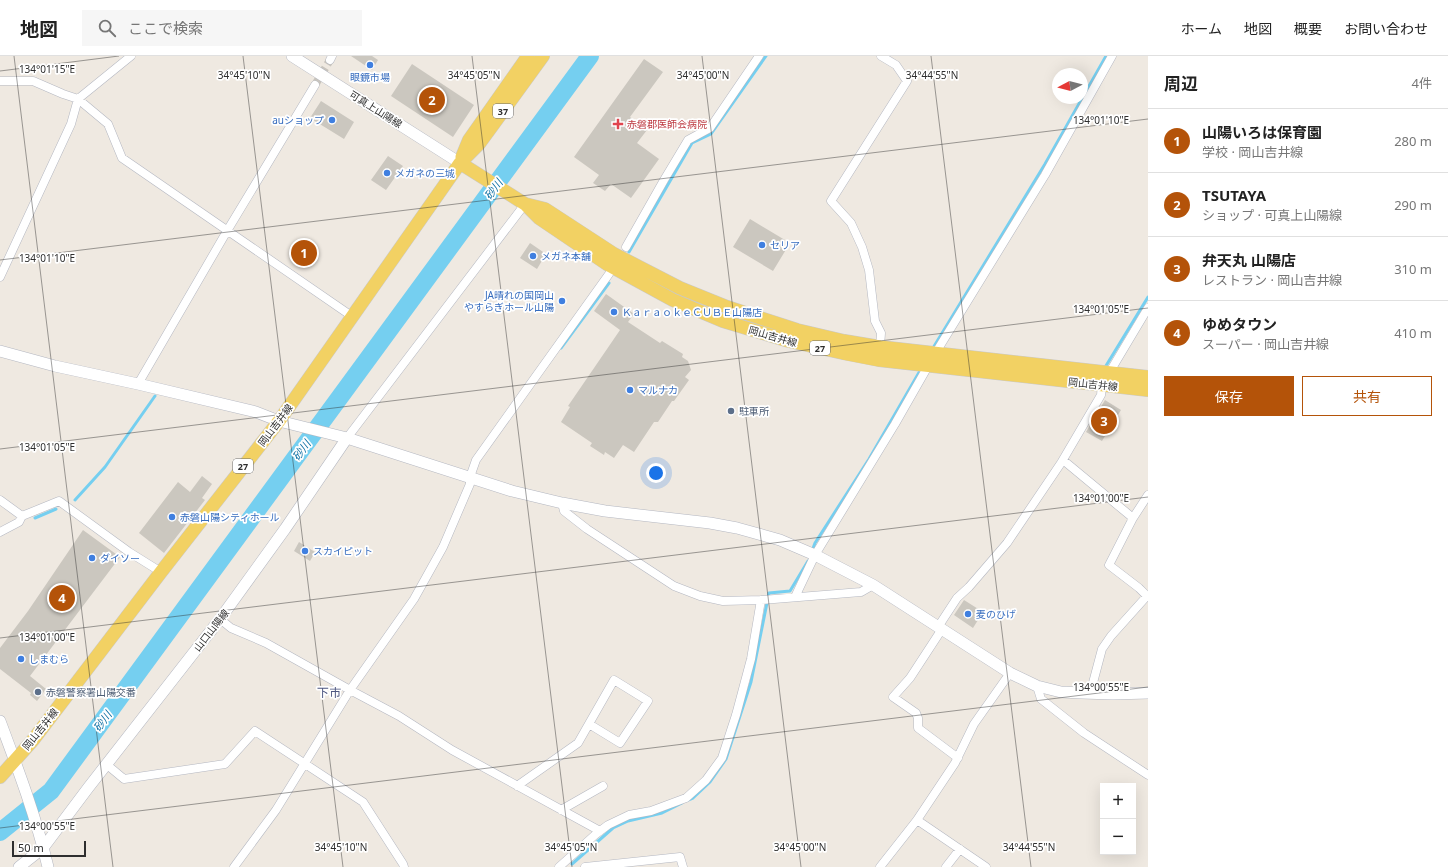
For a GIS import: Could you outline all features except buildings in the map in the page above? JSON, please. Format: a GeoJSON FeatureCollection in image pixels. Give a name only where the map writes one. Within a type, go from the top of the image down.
{"type":"FeatureCollection","features":[{"type":"Feature","properties":{"kind":"main road","name":"37"},"geometry":{"type":"LineString","coordinates":[[460,163],[469,140],[528,56]]}},
{"type":"Feature","properties":{"kind":"main road","name":"37"},"geometry":{"type":"LineString","coordinates":[[460,163],[479,144],[543,56]]}},
{"type":"Feature","properties":{"kind":"main road","name":"岡山吉井線"},"geometry":{"type":"LineString","coordinates":[[0,777],[33,740],[161,572],[279,421],[460,163],[526,204],[539,218],[607,264],[673,300],[723,321],[789,341],[879,360],[932,360],[1109,373],[1148,378]]}},
{"type":"Feature","properties":{"kind":"main road","name":"岡山吉井線"},"geometry":{"type":"LineString","coordinates":[[526,204],[545,209],[614,254],[680,288],[713,302],[797,330],[844,341],[880,347],[932,360],[1102,385],[1148,390]]}},
{"type":"Feature","properties":{"kind":"street"},"geometry":{"type":"LineString","coordinates":[[0,277],[71,124],[78,99],[131,56]]}},
{"type":"Feature","properties":{"kind":"street","name":"可真上山陽線"},"geometry":{"type":"LineString","coordinates":[[292,56],[460,163]]}},
{"type":"Feature","properties":{"kind":"street"},"geometry":{"type":"LineString","coordinates":[[626,247],[688,140],[710,128],[759,56]]}},
{"type":"Feature","properties":{"kind":"street"},"geometry":{"type":"LineString","coordinates":[[880,347],[881,333],[875,321],[869,270],[862,247],[851,223],[830,201],[907,81],[896,65],[881,56]]}},
{"type":"Feature","properties":{"kind":"street"},"geometry":{"type":"LineString","coordinates":[[795,597],[815,555],[1045,175],[1112,56]]}},
{"type":"Feature","properties":{"kind":"street"},"geometry":{"type":"LineString","coordinates":[[0,81],[33,80],[63,94],[78,99],[108,124],[122,158],[352,317]]}},
{"type":"Feature","properties":{"kind":"street"},"geometry":{"type":"LineString","coordinates":[[138,384],[315,85]]}},
{"type":"Feature","properties":{"kind":"street"},"geometry":{"type":"LineString","coordinates":[[341,437],[526,204]]}},
{"type":"Feature","properties":{"kind":"street"},"geometry":{"type":"LineString","coordinates":[[234,867],[276,810],[350,690],[414,599],[443,547],[470,484],[470,476],[476,460],[609,274]]}},
{"type":"Feature","properties":{"kind":"street"},"geometry":{"type":"LineString","coordinates":[[958,758],[918,728],[918,718],[916,713],[894,698],[910,678],[957,598],[969,587],[1007,543],[1063,460],[1101,395],[1102,385],[1148,308]]}},
{"type":"Feature","properties":{"kind":"street"},"geometry":{"type":"LineString","coordinates":[[0,351],[55,366],[256,412],[279,421],[341,437],[470,476],[512,491],[562,503],[605,510],[710,523],[737,528],[780,540],[815,555],[873,585],[1010,673],[1037,686],[1061,692],[1090,694],[1148,693]]}},
{"type":"Feature","properties":{"kind":"street","name":"山口山陽線"},"geometry":{"type":"LineString","coordinates":[[19,867],[41,843],[106,764],[220,619],[289,524],[341,437]]}},
{"type":"Feature","properties":{"kind":"street"},"geometry":{"type":"LineString","coordinates":[[1063,460],[1133,518]]}},
{"type":"Feature","properties":{"kind":"street"},"geometry":{"type":"LineString","coordinates":[[1090,694],[1102,649],[1111,636],[1147,596],[1109,565],[1133,518],[1148,495]]}},
{"type":"Feature","properties":{"kind":"street"},"geometry":{"type":"LineString","coordinates":[[0,500],[22,516]]}},
{"type":"Feature","properties":{"kind":"street"},"geometry":{"type":"LineString","coordinates":[[0,532],[19,522],[22,516],[59,501],[129,552],[161,572]]}},
{"type":"Feature","properties":{"kind":"street"},"geometry":{"type":"LineString","coordinates":[[562,503],[564,511],[587,529],[674,586],[700,596],[723,601],[761,600],[861,592],[873,585]]}},
{"type":"Feature","properties":{"kind":"street"},"geometry":{"type":"LineString","coordinates":[[554,867],[560,867],[608,825],[629,815],[651,811],[686,798],[706,780],[722,758],[736,715],[751,659],[761,600]]}},
{"type":"Feature","properties":{"kind":"street"},"geometry":{"type":"LineString","coordinates":[[220,619],[231,628],[266,643],[399,716],[452,750],[600,831]]}},
{"type":"Feature","properties":{"kind":"street"},"geometry":{"type":"LineString","coordinates":[[880,867],[917,820],[958,758],[974,724],[1010,673]]}},
{"type":"Feature","properties":{"kind":"street"},"geometry":{"type":"LineString","coordinates":[[517,786],[578,743],[614,680],[648,701],[620,743],[589,724]]}},
{"type":"Feature","properties":{"kind":"street"},"geometry":{"type":"LineString","coordinates":[[1037,686],[1042,699],[1084,733],[1148,775]]}},
{"type":"Feature","properties":{"kind":"street"},"geometry":{"type":"LineString","coordinates":[[0,721],[19,773],[48,867]]}},
{"type":"Feature","properties":{"kind":"street"},"geometry":{"type":"LineString","coordinates":[[106,764],[124,779],[224,764],[255,731],[363,802],[404,867]]}},
{"type":"Feature","properties":{"kind":"street"},"geometry":{"type":"LineString","coordinates":[[561,810],[603,786]]}},
{"type":"Feature","properties":{"kind":"street"},"geometry":{"type":"LineString","coordinates":[[917,820],[986,867]]}},
{"type":"Feature","properties":{"kind":"street"},"geometry":{"type":"LineString","coordinates":[[946,867],[960,849]]}},
{"type":"Feature","properties":{"kind":"street"},"geometry":{"type":"LineString","coordinates":[[585,867],[680,858],[683,867]]}},
{"type":"Feature","properties":{"kind":"waterway","name":"砂川"},"geometry":{"type":"LineString","coordinates":[[0,832],[51,791],[590,56]]}},
{"type":"Feature","properties":{"kind":"waterway"},"geometry":{"type":"LineString","coordinates":[[629,252],[692,143],[711,134],[766,56]]}},
{"type":"Feature","properties":{"kind":"waterway"},"geometry":{"type":"LineString","coordinates":[[933,348],[1045,164],[1106,56]]}},
{"type":"Feature","properties":{"kind":"waterway"},"geometry":{"type":"LineString","coordinates":[[561,348],[609,283]]}},
{"type":"Feature","properties":{"kind":"waterway"},"geometry":{"type":"LineString","coordinates":[[1104,369],[1148,297]]}},
{"type":"Feature","properties":{"kind":"waterway"},"geometry":{"type":"LineString","coordinates":[[812,551],[815,543],[869,459],[921,369]]}},
{"type":"Feature","properties":{"kind":"waterway"},"geometry":{"type":"LineString","coordinates":[[75,500],[105,467],[155,396]]}},
{"type":"Feature","properties":{"kind":"waterway"},"geometry":{"type":"LineString","coordinates":[[35,518],[56,509]]}},
{"type":"Feature","properties":{"kind":"waterway"},"geometry":{"type":"LineString","coordinates":[[688,800],[693,798],[710,782],[726,759],[751,682],[769,593],[790,591],[808,561]]}},
{"type":"Feature","properties":{"kind":"waterway"},"geometry":{"type":"LineString","coordinates":[[572,864],[613,828],[628,821],[662,813],[682,803]]}},
{"type":"Feature","properties":{"kind":"tunnel"},"geometry":{"type":"LineString","coordinates":[[315,85],[330,60]]}},
{"type":"Feature","properties":{"kind":"place","name":"眼鏡市場"},"geometry":{"type":"Point","coordinates":[370,65]}},
{"type":"Feature","properties":{"kind":"place","name":"TSUTAYA"},"geometry":{"type":"Point","coordinates":[432,100]}},
{"type":"Feature","properties":{"kind":"place","name":"auショップ"},"geometry":{"type":"Point","coordinates":[332,120]}},
{"type":"Feature","properties":{"kind":"place","name":"赤磐郡医師会病院"},"geometry":{"type":"Point","coordinates":[618,124]}},
{"type":"Feature","properties":{"kind":"place","name":"メガネの三城"},"geometry":{"type":"Point","coordinates":[387,173]}},
{"type":"Feature","properties":{"kind":"place","name":"セリア"},"geometry":{"type":"Point","coordinates":[762,245]}},
{"type":"Feature","properties":{"kind":"place","name":"山陽いろは保育園"},"geometry":{"type":"Point","coordinates":[304,253]}},
{"type":"Feature","properties":{"kind":"place","name":"メガネ本舗"},"geometry":{"type":"Point","coordinates":[533,256]}},
{"type":"Feature","properties":{"kind":"place","name":"JA晴れの国岡山 やすらぎホール山陽"},"geometry":{"type":"Point","coordinates":[562,301]}},
{"type":"Feature","properties":{"kind":"place","name":"ＫａｒａｏｋｅＣＵＢＥ山陽店"},"geometry":{"type":"Point","coordinates":[614,312]}},
{"type":"Feature","properties":{"kind":"place","name":"マルナカ"},"geometry":{"type":"Point","coordinates":[630,390]}},
{"type":"Feature","properties":{"kind":"place","name":"駐車所"},"geometry":{"type":"Point","coordinates":[731,411]}},
{"type":"Feature","properties":{"kind":"place","name":"弁天丸 山陽店"},"geometry":{"type":"Point","coordinates":[1104,421]}},
{"type":"Feature","properties":{"kind":"place","name":"赤磐山陽シティホール"},"geometry":{"type":"Point","coordinates":[172,517]}},
{"type":"Feature","properties":{"kind":"place","name":"スカイピット"},"geometry":{"type":"Point","coordinates":[305,551]}},
{"type":"Feature","properties":{"kind":"place","name":"ダイソー"},"geometry":{"type":"Point","coordinates":[92,558]}},
{"type":"Feature","properties":{"kind":"place","name":"ゆめタウン"},"geometry":{"type":"Point","coordinates":[62,598]}},
{"type":"Feature","properties":{"kind":"place","name":"麦のひげ"},"geometry":{"type":"Point","coordinates":[968,614]}},
{"type":"Feature","properties":{"kind":"place","name":"しまむら"},"geometry":{"type":"Point","coordinates":[21,659]}},
{"type":"Feature","properties":{"kind":"place","name":"赤磐警察署山陽交番"},"geometry":{"type":"Point","coordinates":[38,692]}},
{"type":"Feature","properties":{"kind":"district","name":"下市"},"geometry":{"type":"Point","coordinates":[329,692]}}]}
